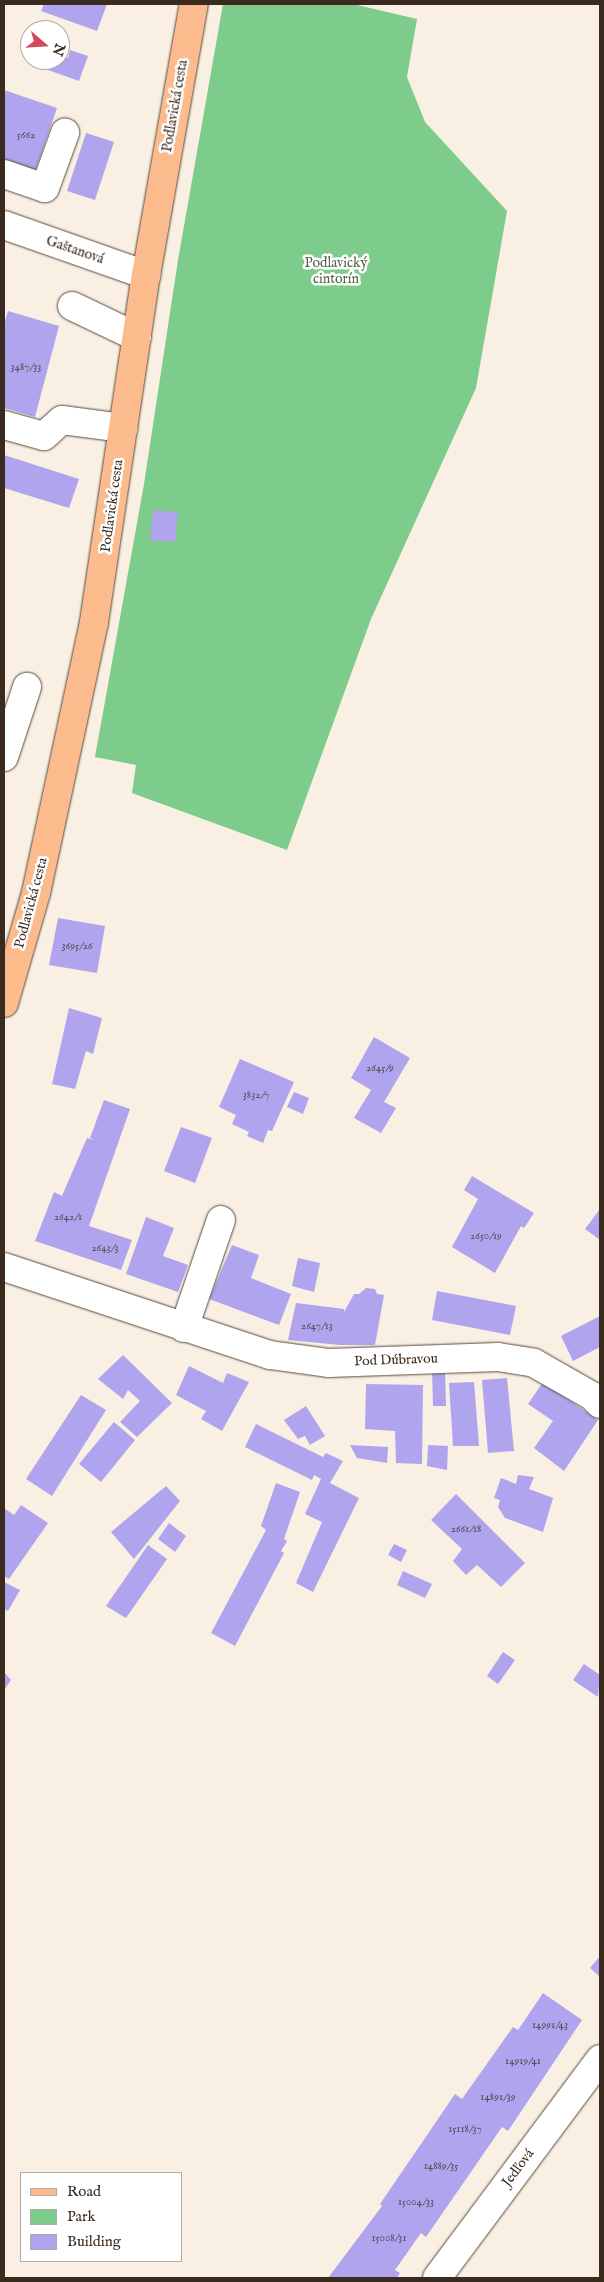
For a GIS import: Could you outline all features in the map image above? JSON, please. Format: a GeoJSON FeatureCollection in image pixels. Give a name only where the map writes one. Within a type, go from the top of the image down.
{"type":"FeatureCollection","features":[{"type":"Feature","properties":{"kind":"main road","name":"Podlavická cesta"},"geometry":{"type":"LineString","coordinates":[[4,1003],[36,893],[94,622],[146,276],[194,4]]}},
{"type":"Feature","properties":{"kind":"street"},"geometry":{"type":"LineString","coordinates":[[4,174],[45,188],[65,133]]}},
{"type":"Feature","properties":{"kind":"street","name":"Gaštanová"},"geometry":{"type":"LineString","coordinates":[[4,225],[146,276]]}},
{"type":"Feature","properties":{"kind":"street"},"geometry":{"type":"LineString","coordinates":[[72,306],[137,337]]}},
{"type":"Feature","properties":{"kind":"street"},"geometry":{"type":"LineString","coordinates":[[4,424],[44,436],[62,420],[123,428]]}},
{"type":"Feature","properties":{"kind":"street"},"geometry":{"type":"LineString","coordinates":[[4,757],[27,687]]}},
{"type":"Feature","properties":{"kind":"street"},"geometry":{"type":"LineString","coordinates":[[184,1328],[221,1220]]}},
{"type":"Feature","properties":{"kind":"street","name":"Pod Dúbravou"},"geometry":{"type":"LineString","coordinates":[[4,1268],[184,1328],[297,1360],[329,1362],[505,1358],[534,1363],[592,1396],[600,1404]]}},
{"type":"Feature","properties":{"kind":"street","name":"Jedľová"},"geometry":{"type":"LineString","coordinates":[[437,2278],[600,2059]]}},
{"type":"Feature","properties":{"kind":"green space","name":"Podlavický cintorín"},"geometry":{"type":"Polygon","coordinates":[[[223,4],[353,4],[417,19],[407,77],[425,122],[507,211],[476,388],[371,619],[287,850],[132,793],[136,765],[95,757],[144,484],[178,260],[223,4]]]}},
{"type":"Feature","properties":{"kind":"building"},"geometry":{"type":"Polygon","coordinates":[[[44,4],[107,4],[97,31],[41,11],[44,4]]]}},
{"type":"Feature","properties":{"kind":"building"},"geometry":{"type":"Polygon","coordinates":[[[70,50],[88,56],[79,81],[48,70],[70,70],[70,50]]]}},
{"type":"Feature","properties":{"kind":"building"},"geometry":{"type":"Polygon","coordinates":[[[4,90],[57,108],[35,172],[4,161],[4,90]]]}},
{"type":"Feature","properties":{"kind":"building"},"geometry":{"type":"Polygon","coordinates":[[[86,133],[114,142],[95,200],[67,191],[86,133]]]}},
{"type":"Feature","properties":{"kind":"building"},"geometry":{"type":"Polygon","coordinates":[[[8,311],[59,326],[35,417],[4,408],[4,325],[8,311]]]}},
{"type":"Feature","properties":{"kind":"building"},"geometry":{"type":"Polygon","coordinates":[[[4,455],[79,479],[69,508],[4,488],[4,455]]]}},
{"type":"Feature","properties":{"kind":"building"},"geometry":{"type":"Polygon","coordinates":[[[153,510],[178,512],[175,542],[150,540],[153,510]]]}},
{"type":"Feature","properties":{"kind":"building"},"geometry":{"type":"Polygon","coordinates":[[[58,918],[105,926],[97,973],[49,965],[58,918]]]}},
{"type":"Feature","properties":{"kind":"building"},"geometry":{"type":"Polygon","coordinates":[[[69,1008],[102,1018],[93,1054],[86,1051],[75,1089],[52,1084],[69,1008]]]}},
{"type":"Feature","properties":{"kind":"building"},"geometry":{"type":"Polygon","coordinates":[[[374,1037],[410,1058],[384,1102],[396,1108],[381,1133],[354,1118],[371,1090],[351,1078],[374,1037]]]}},
{"type":"Feature","properties":{"kind":"building"},"geometry":{"type":"Polygon","coordinates":[[[240,1059],[294,1082],[272,1131],[268,1130],[263,1143],[247,1136],[249,1132],[232,1124],[236,1115],[219,1107],[240,1059]]]}},
{"type":"Feature","properties":{"kind":"building"},"geometry":{"type":"Polygon","coordinates":[[[294,1092],[309,1098],[303,1114],[287,1107],[294,1092]]]}},
{"type":"Feature","properties":{"kind":"building"},"geometry":{"type":"Polygon","coordinates":[[[104,1100],[130,1109],[89,1226],[132,1240],[121,1270],[35,1241],[54,1192],[62,1196],[87,1138],[94,1140],[90,1138],[104,1100]]]}},
{"type":"Feature","properties":{"kind":"building"},"geometry":{"type":"Polygon","coordinates":[[[181,1127],[212,1138],[195,1183],[164,1171],[181,1127]]]}},
{"type":"Feature","properties":{"kind":"building"},"geometry":{"type":"Polygon","coordinates":[[[472,1176],[534,1213],[524,1228],[521,1226],[495,1273],[452,1247],[478,1199],[464,1190],[472,1176]]]}},
{"type":"Feature","properties":{"kind":"building"},"geometry":{"type":"Polygon","coordinates":[[[600,1209],[600,1240],[585,1229],[600,1209]]]}},
{"type":"Feature","properties":{"kind":"building"},"geometry":{"type":"Polygon","coordinates":[[[146,1217],[174,1228],[163,1256],[188,1265],[178,1292],[126,1274],[146,1217]]]}},
{"type":"Feature","properties":{"kind":"building"},"geometry":{"type":"Polygon","coordinates":[[[232,1245],[259,1255],[251,1278],[291,1294],[279,1325],[209,1299],[232,1245]]]}},
{"type":"Feature","properties":{"kind":"building"},"geometry":{"type":"Polygon","coordinates":[[[298,1258],[320,1263],[314,1292],[292,1286],[298,1258]]]}},
{"type":"Feature","properties":{"kind":"building"},"geometry":{"type":"Polygon","coordinates":[[[366,1288],[375,1289],[377,1294],[384,1295],[375,1345],[340,1345],[288,1340],[296,1303],[344,1309],[344,1312],[354,1294],[359,1294],[366,1288]]]}},
{"type":"Feature","properties":{"kind":"building"},"geometry":{"type":"Polygon","coordinates":[[[437,1291],[516,1306],[510,1335],[432,1320],[437,1291]]]}},
{"type":"Feature","properties":{"kind":"building"},"geometry":{"type":"Polygon","coordinates":[[[600,1316],[600,1347],[573,1361],[561,1336],[600,1316]]]}},
{"type":"Feature","properties":{"kind":"building"},"geometry":{"type":"Polygon","coordinates":[[[123,1355],[172,1403],[137,1437],[120,1422],[140,1401],[128,1390],[123,1399],[98,1379],[123,1355]]]}},
{"type":"Feature","properties":{"kind":"building"},"geometry":{"type":"Polygon","coordinates":[[[189,1366],[223,1383],[227,1373],[249,1382],[222,1431],[201,1419],[206,1411],[176,1395],[189,1366]]]}},
{"type":"Feature","properties":{"kind":"building"},"geometry":{"type":"Polygon","coordinates":[[[432,1370],[445,1370],[446,1406],[433,1406],[432,1370]]]}},
{"type":"Feature","properties":{"kind":"building"},"geometry":{"type":"Polygon","coordinates":[[[507,1378],[514,1451],[488,1453],[482,1380],[507,1378]]]}},
{"type":"Feature","properties":{"kind":"building"},"geometry":{"type":"Polygon","coordinates":[[[474,1382],[479,1446],[453,1446],[449,1383],[474,1382]]]}},
{"type":"Feature","properties":{"kind":"building"},"geometry":{"type":"Polygon","coordinates":[[[543,1382],[598,1420],[564,1471],[534,1448],[553,1421],[528,1404],[543,1382]]]}},
{"type":"Feature","properties":{"kind":"building"},"geometry":{"type":"Polygon","coordinates":[[[366,1384],[423,1385],[422,1464],[396,1463],[395,1431],[365,1429],[366,1384]]]}},
{"type":"Feature","properties":{"kind":"building"},"geometry":{"type":"Polygon","coordinates":[[[81,1395],[106,1410],[52,1496],[26,1479],[81,1395]]]}},
{"type":"Feature","properties":{"kind":"building"},"geometry":{"type":"Polygon","coordinates":[[[306,1406],[325,1436],[310,1445],[305,1436],[298,1439],[284,1420],[306,1406]]]}},
{"type":"Feature","properties":{"kind":"building"},"geometry":{"type":"Polygon","coordinates":[[[114,1422],[135,1440],[101,1482],[79,1464],[114,1422]]]}},
{"type":"Feature","properties":{"kind":"building"},"geometry":{"type":"Polygon","coordinates":[[[256,1424],[323,1457],[326,1453],[343,1461],[330,1483],[359,1498],[313,1592],[296,1583],[322,1522],[305,1514],[321,1479],[314,1475],[312,1480],[245,1447],[256,1424]]]}},
{"type":"Feature","properties":{"kind":"building"},"geometry":{"type":"Polygon","coordinates":[[[350,1445],[388,1447],[387,1463],[357,1458],[350,1445]]]}},
{"type":"Feature","properties":{"kind":"building"},"geometry":{"type":"Polygon","coordinates":[[[428,1445],[448,1446],[447,1470],[427,1466],[428,1445]]]}},
{"type":"Feature","properties":{"kind":"building"},"geometry":{"type":"Polygon","coordinates":[[[518,1475],[534,1477],[529,1489],[553,1498],[543,1532],[505,1518],[498,1507],[500,1500],[494,1498],[501,1478],[516,1484],[518,1475]]]}},
{"type":"Feature","properties":{"kind":"building"},"geometry":{"type":"Polygon","coordinates":[[[276,1483],[300,1492],[284,1539],[287,1541],[281,1551],[284,1553],[235,1646],[211,1633],[266,1530],[261,1526],[276,1483]]]}},
{"type":"Feature","properties":{"kind":"building"},"geometry":{"type":"Polygon","coordinates":[[[166,1486],[180,1501],[134,1559],[111,1532],[166,1486]]]}},
{"type":"Feature","properties":{"kind":"building"},"geometry":{"type":"Polygon","coordinates":[[[456,1494],[525,1563],[501,1587],[477,1565],[466,1575],[453,1561],[462,1549],[431,1520],[456,1494]]]}},
{"type":"Feature","properties":{"kind":"building"},"geometry":{"type":"Polygon","coordinates":[[[21,1505],[48,1523],[9,1579],[4,1576],[4,1508],[14,1515],[21,1505]]]}},
{"type":"Feature","properties":{"kind":"building"},"geometry":{"type":"Polygon","coordinates":[[[169,1523],[186,1536],[175,1552],[158,1539],[169,1523]]]}},
{"type":"Feature","properties":{"kind":"building"},"geometry":{"type":"Polygon","coordinates":[[[394,1544],[407,1550],[401,1562],[388,1555],[394,1544]]]}},
{"type":"Feature","properties":{"kind":"building"},"geometry":{"type":"Polygon","coordinates":[[[148,1545],[167,1559],[126,1618],[106,1606],[148,1545]]]}},
{"type":"Feature","properties":{"kind":"building"},"geometry":{"type":"Polygon","coordinates":[[[403,1571],[432,1584],[425,1598],[397,1585],[403,1571]]]}},
{"type":"Feature","properties":{"kind":"building"},"geometry":{"type":"Polygon","coordinates":[[[4,1582],[20,1590],[8,1611],[4,1609],[4,1582]]]}},
{"type":"Feature","properties":{"kind":"building"},"geometry":{"type":"Polygon","coordinates":[[[503,1652],[515,1660],[498,1684],[487,1676],[503,1652]]]}},
{"type":"Feature","properties":{"kind":"building"},"geometry":{"type":"Polygon","coordinates":[[[584,1664],[600,1675],[598,1697],[573,1680],[584,1664]]]}},
{"type":"Feature","properties":{"kind":"building"},"geometry":{"type":"Polygon","coordinates":[[[4,1672],[11,1680],[4,1690],[4,1672]]]}},
{"type":"Feature","properties":{"kind":"building"},"geometry":{"type":"Polygon","coordinates":[[[600,1956],[600,1977],[590,1968],[600,1956]]]}},
{"type":"Feature","properties":{"kind":"building"},"geometry":{"type":"Polygon","coordinates":[[[543,1993],[582,2020],[508,2131],[502,2127],[426,2237],[421,2233],[395,2270],[400,2273],[397,2278],[328,2278],[382,2206],[380,2204],[455,2094],[462,2099],[513,2027],[518,2030],[543,1993]]]}}]}
